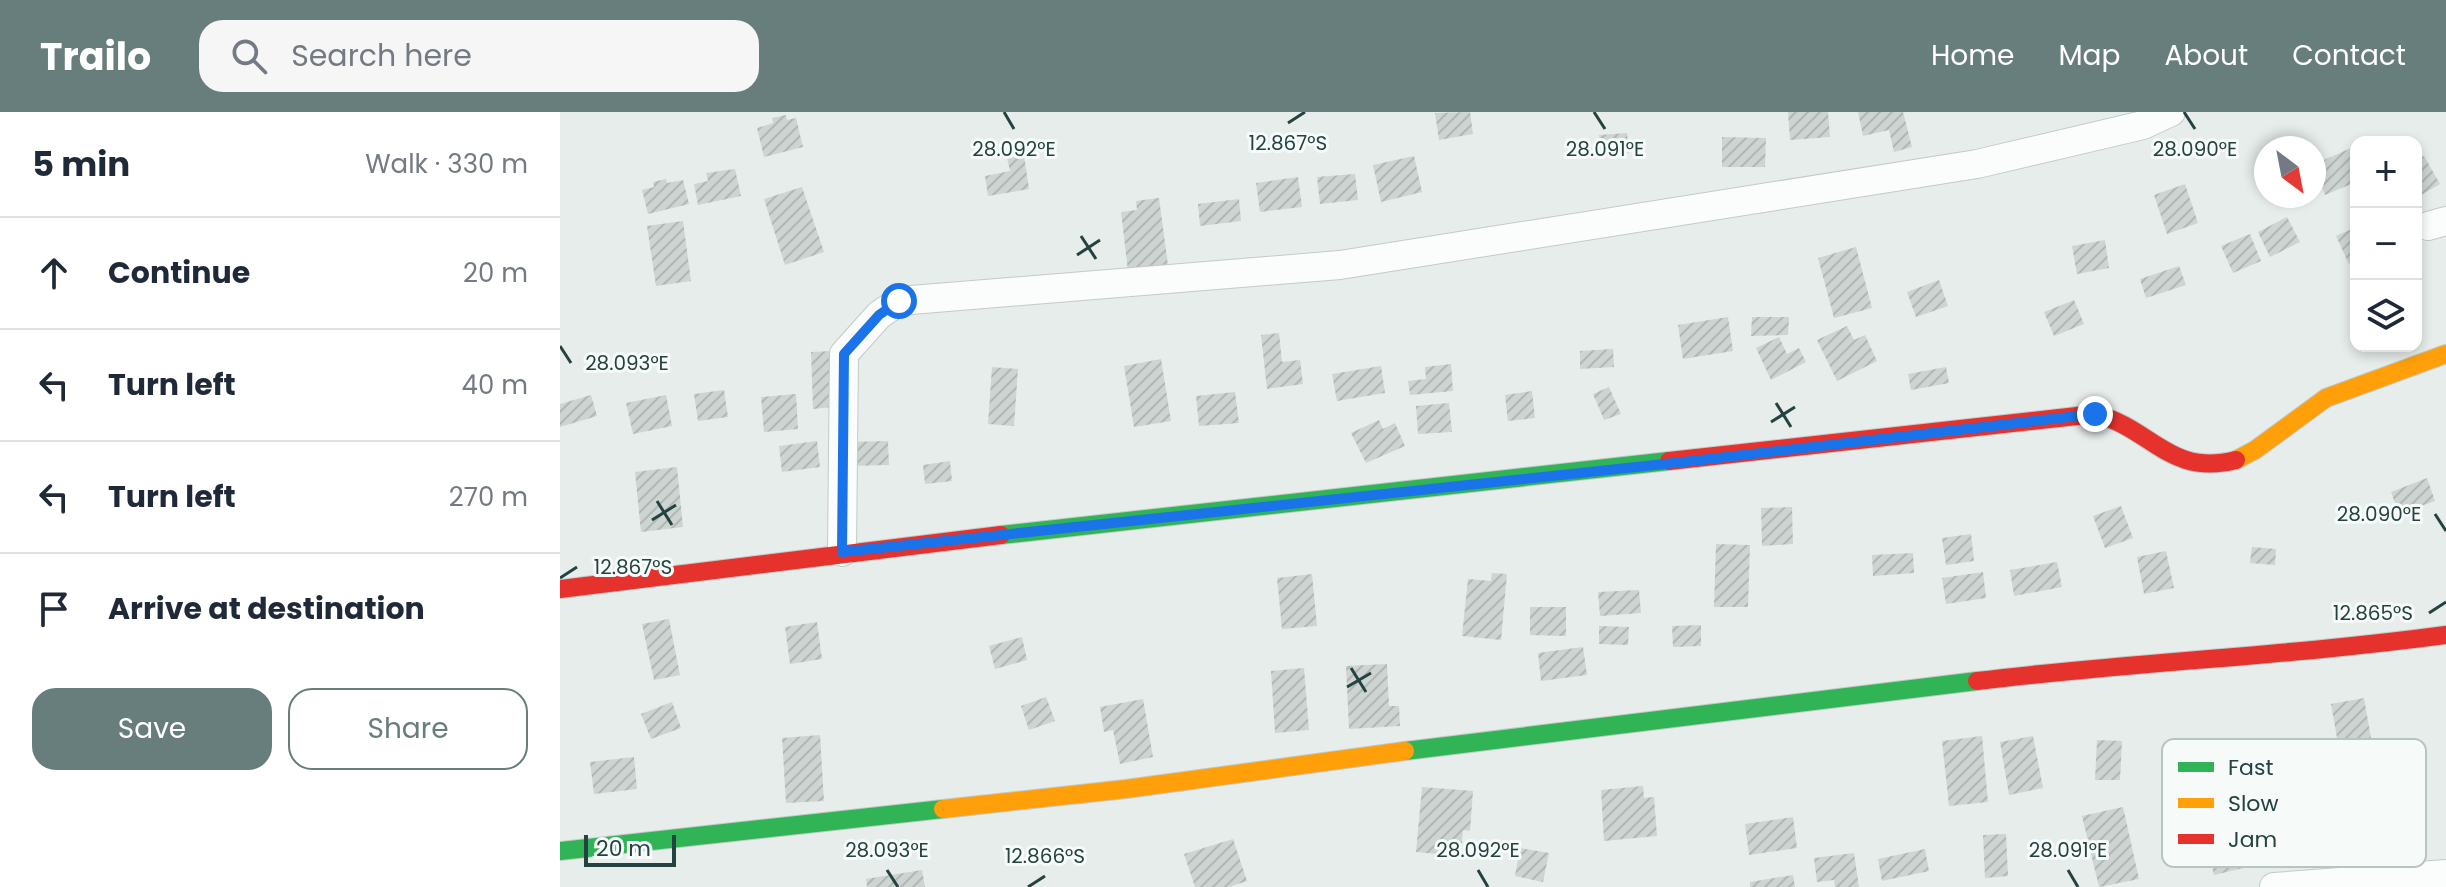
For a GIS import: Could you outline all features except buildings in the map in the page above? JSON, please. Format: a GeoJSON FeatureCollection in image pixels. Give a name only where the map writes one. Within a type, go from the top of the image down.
{"type":"FeatureCollection","features":[{"type":"Feature","properties":{"kind":"street"},"geometry":{"type":"LineString","coordinates":[[842,552],[844,354],[879,315],[899,301],[1340,265],[1977,164],[2143,125],[2171,112]]}},
{"type":"Feature","properties":{"kind":"street"},"geometry":{"type":"LineString","coordinates":[[560,589],[842,552],[1683,462],[2095,414],[2120,421],[2169,455],[2200,465],[2232,462],[2261,449],[2310,406],[2446,354]]}},
{"type":"Feature","properties":{"kind":"street"},"geometry":{"type":"LineString","coordinates":[[560,851],[1126,789],[1355,757],[2094,667],[2380,644],[2446,635]]}},
{"type":"Feature","properties":{"kind":"street"},"geometry":{"type":"LineString","coordinates":[[2274,887],[2446,874]]}},
{"type":"Feature","properties":{"kind":"traffic: fast"},"geometry":{"type":"LineString","coordinates":[[1001,535],[1669,461]]}},
{"type":"Feature","properties":{"kind":"traffic: fast"},"geometry":{"type":"LineString","coordinates":[[1405,751],[1977,681]]}},
{"type":"Feature","properties":{"kind":"traffic: fast"},"geometry":{"type":"LineString","coordinates":[[560,851],[943,809]]}},
{"type":"Feature","properties":{"kind":"traffic: slow"},"geometry":{"type":"LineString","coordinates":[[2236,460],[2255,450],[2326,398],[2446,354]]}},
{"type":"Feature","properties":{"kind":"traffic: slow"},"geometry":{"type":"LineString","coordinates":[[943,809],[1126,789],[1405,751]]}},
{"type":"Feature","properties":{"kind":"traffic: jam"},"geometry":{"type":"LineString","coordinates":[[1669,461],[2095,414],[2132,429],[2177,457],[2213,463],[2236,460]]}},
{"type":"Feature","properties":{"kind":"traffic: jam"},"geometry":{"type":"LineString","coordinates":[[560,589],[1001,535]]}},
{"type":"Feature","properties":{"kind":"traffic: jam"},"geometry":{"type":"LineString","coordinates":[[1977,681],[2446,635]]}},
{"type":"Feature","properties":{"kind":"route"},"geometry":{"type":"LineString","coordinates":[[899,301],[879,315],[844,354],[842,552],[1683,462],[2095,414]]}}]}
